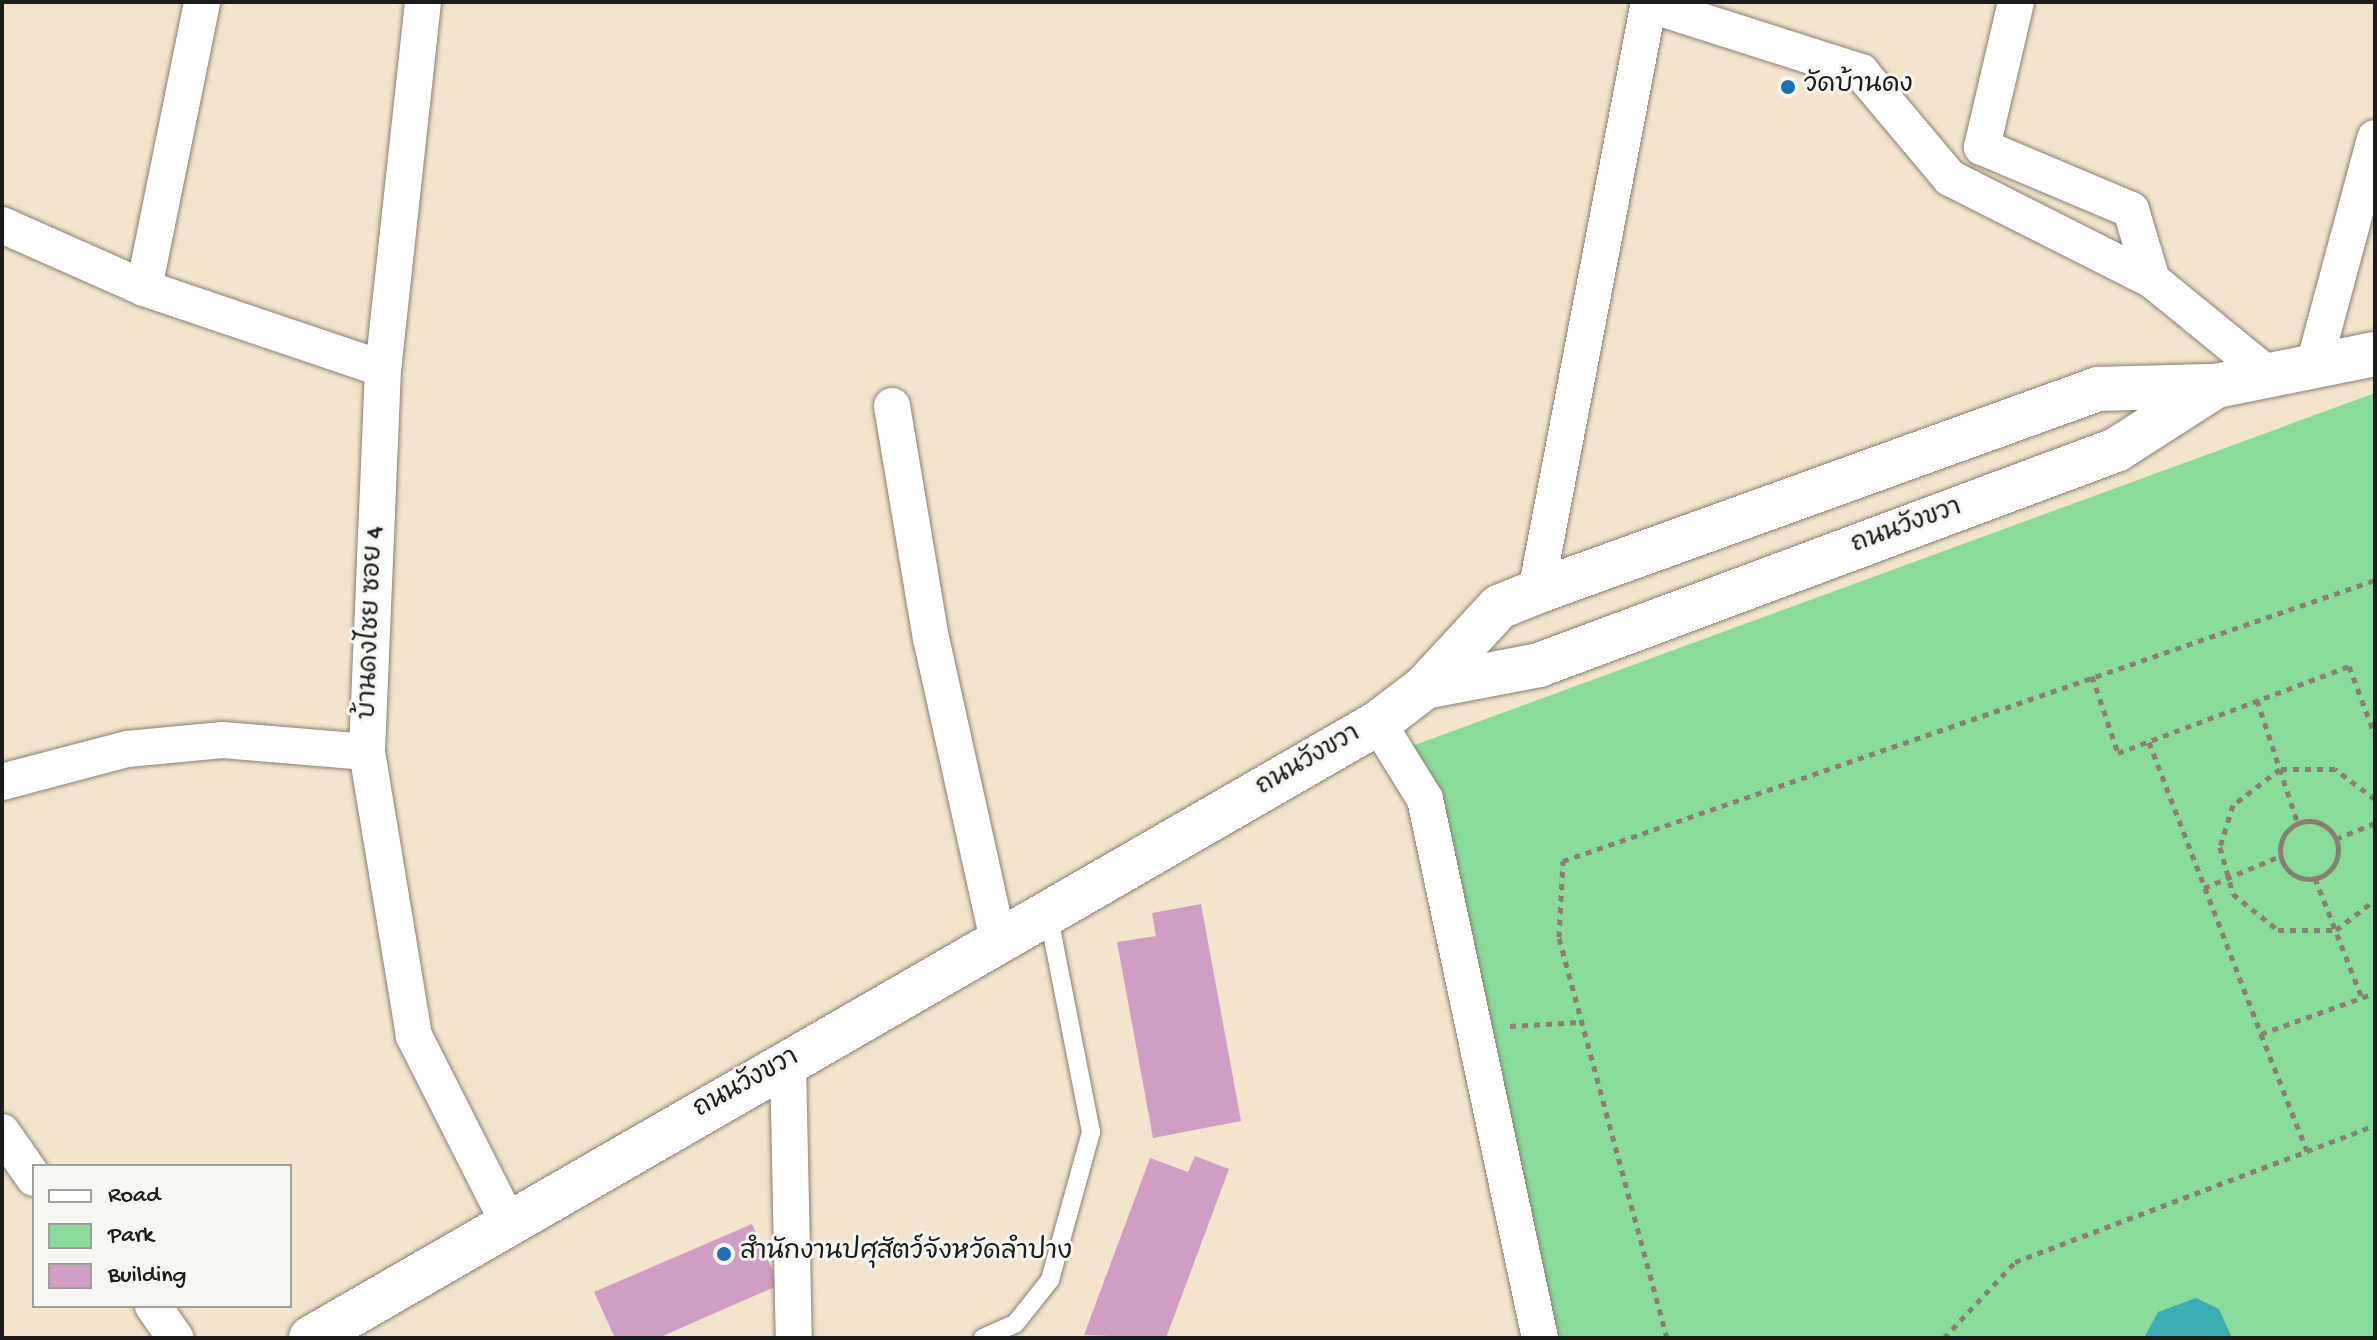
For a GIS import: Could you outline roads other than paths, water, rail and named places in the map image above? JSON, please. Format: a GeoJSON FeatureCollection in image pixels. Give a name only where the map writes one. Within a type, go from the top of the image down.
{"type":"FeatureCollection","features":[{"type":"Feature","properties":{"kind":"street"},"geometry":{"type":"LineString","coordinates":[[144,288],[202,2]]}},
{"type":"Feature","properties":{"kind":"street","name":"บ้านดงไชย ซอย 4"},"geometry":{"type":"LineString","coordinates":[[423,2],[383,369],[367,752],[414,1036],[507,1220]]}},
{"type":"Feature","properties":{"kind":"street"},"geometry":{"type":"LineString","coordinates":[[2016,2],[1982,147],[2131,210],[2152,280]]}},
{"type":"Feature","properties":{"kind":"street"},"geometry":{"type":"LineString","coordinates":[[1536,592],[1648,3],[1861,72],[1950,178],[2152,280],[2265,372]]}},
{"type":"Feature","properties":{"kind":"street"},"geometry":{"type":"LineString","coordinates":[[2315,361],[2375,138]]}},
{"type":"Feature","properties":{"kind":"street"},"geometry":{"type":"LineString","coordinates":[[2,225],[144,288],[383,369]]}},
{"type":"Feature","properties":{"kind":"street","name":"ถนนวังขวา"},"geometry":{"type":"LineString","coordinates":[[311,1338],[507,1220],[1378,723],[1425,687],[1539,665],[2116,450],[2216,386],[2315,361],[2375,354]]}},
{"type":"Feature","properties":{"kind":"street"},"geometry":{"type":"LineString","coordinates":[[1425,687],[1499,607],[1536,592],[2098,389],[2216,386]]}},
{"type":"Feature","properties":{"kind":"street"},"geometry":{"type":"LineString","coordinates":[[892,406],[931,638],[998,940]]}},
{"type":"Feature","properties":{"kind":"street"},"geometry":{"type":"LineString","coordinates":[[1378,723],[1425,799],[1540,1338]]}},
{"type":"Feature","properties":{"kind":"street"},"geometry":{"type":"LineString","coordinates":[[2,782],[127,749],[223,740],[367,752]]}},
{"type":"Feature","properties":{"kind":"street"},"geometry":{"type":"LineString","coordinates":[[788,1062],[794,1338]]}},
{"type":"Feature","properties":{"kind":"street"},"geometry":{"type":"LineString","coordinates":[[2,1132],[32,1175]]}},
{"type":"Feature","properties":{"kind":"street"},"geometry":{"type":"LineString","coordinates":[[154,1308],[175,1338]]}},
{"type":"Feature","properties":{"kind":"lane"},"geometry":{"type":"LineString","coordinates":[[983,1338],[1015,1324],[1050,1280],[1091,1132],[1048,911]]}},
{"type":"Feature","properties":{"kind":"water"},"geometry":{"type":"Polygon","coordinates":[[[2196,1298],[2219,1309],[2232,1338],[2144,1338],[2158,1312],[2196,1298]]]}},
{"type":"Feature","properties":{"kind":"place","name":"วัดบ้านดง"},"geometry":{"type":"Point","coordinates":[1788,87]}},
{"type":"Feature","properties":{"kind":"place","name":"สำนักงานปศุสัตว์จังหวัดลำปาง"},"geometry":{"type":"Point","coordinates":[724,1254]}}]}
